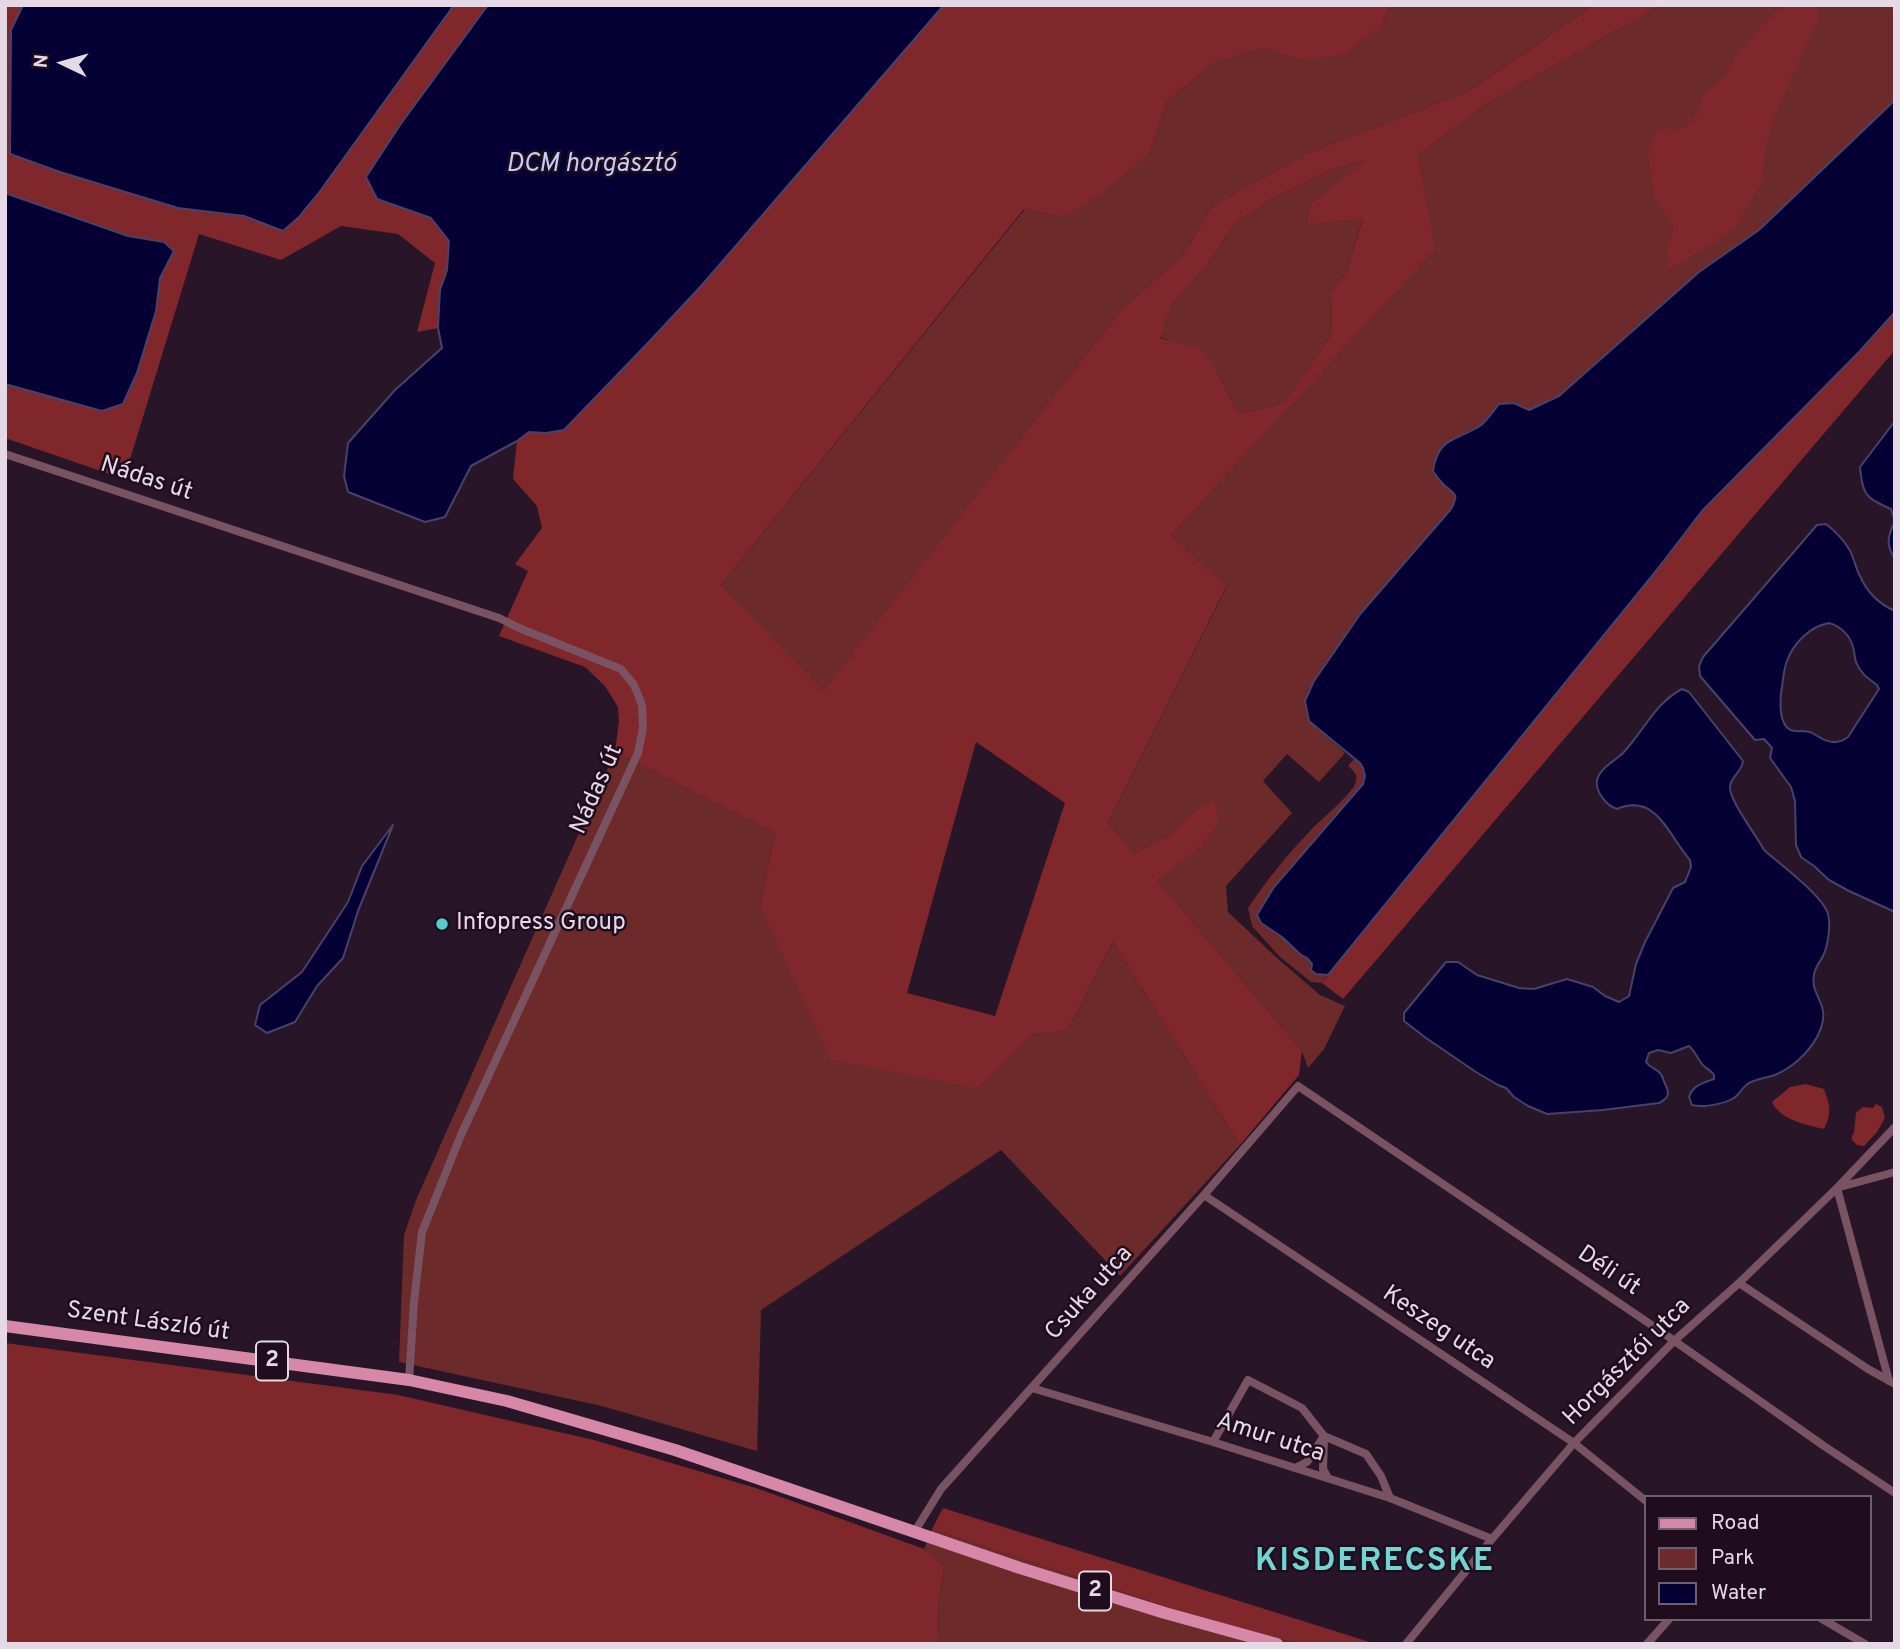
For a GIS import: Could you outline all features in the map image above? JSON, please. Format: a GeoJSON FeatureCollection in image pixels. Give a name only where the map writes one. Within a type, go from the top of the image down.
{"type":"FeatureCollection","features":[{"type":"Feature","properties":{"kind":"main road","name":"Szent László út"},"geometry":{"type":"LineString","coordinates":[[5,1326],[410,1380]]}},
{"type":"Feature","properties":{"kind":"main road","name":"2"},"geometry":{"type":"LineString","coordinates":[[410,1380],[507,1401],[675,1450],[1020,1568],[1277,1644]]}},
{"type":"Feature","properties":{"kind":"street","name":"Nádas út"},"geometry":{"type":"LineString","coordinates":[[5,454],[499,618],[621,669],[635,685],[642,705],[643,727],[638,753],[461,1135],[422,1232],[414,1302],[410,1380]]}},
{"type":"Feature","properties":{"kind":"street","name":"Csuka utca"},"geometry":{"type":"LineString","coordinates":[[915,1531],[941,1489],[1205,1195],[1298,1086]]}},
{"type":"Feature","properties":{"kind":"street","name":"Déli út"},"geometry":{"type":"LineString","coordinates":[[1298,1086],[1895,1493]]}},
{"type":"Feature","properties":{"kind":"street","name":"Horgásztói utca"},"geometry":{"type":"LineString","coordinates":[[1406,1644],[1574,1443],[1674,1341],[1739,1283],[1837,1188],[1895,1127]]}},
{"type":"Feature","properties":{"kind":"street"},"geometry":{"type":"LineString","coordinates":[[1892,1382],[1837,1188],[1895,1172]]}},
{"type":"Feature","properties":{"kind":"street","name":"Keszeg utca"},"geometry":{"type":"LineString","coordinates":[[1205,1195],[1574,1443],[1644,1499]]}},
{"type":"Feature","properties":{"kind":"street"},"geometry":{"type":"LineString","coordinates":[[1739,1283],[1868,1369],[1892,1382]]}},
{"type":"Feature","properties":{"kind":"street"},"geometry":{"type":"LineString","coordinates":[[1213,1442],[1248,1380],[1302,1408],[1324,1436],[1366,1454],[1381,1476],[1390,1498]]}},
{"type":"Feature","properties":{"kind":"street","name":"Amur utca"},"geometry":{"type":"LineString","coordinates":[[1032,1388],[1390,1498],[1492,1539]]}},
{"type":"Feature","properties":{"kind":"street"},"geometry":{"type":"LineString","coordinates":[[1295,1468],[1307,1462],[1324,1436]]}},
{"type":"Feature","properties":{"kind":"street"},"geometry":{"type":"LineString","coordinates":[[1324,1436],[1322,1469],[1328,1478]]}},
{"type":"Feature","properties":{"kind":"street"},"geometry":{"type":"LineString","coordinates":[[1647,1644],[1667,1621]]}},
{"type":"Feature","properties":{"kind":"street"},"geometry":{"type":"LineString","coordinates":[[1825,1621],[1865,1644]]}},
{"type":"Feature","properties":{"kind":"green space"},"geometry":{"type":"Polygon","coordinates":[[[1391,5],[1595,5],[1467,92],[1306,154],[1212,206],[1183,255],[1121,310],[824,692],[721,585],[1025,209],[1064,217],[1150,153],[1167,101],[1212,64],[1262,48],[1301,60],[1380,27],[1391,5]]]}},
{"type":"Feature","properties":{"kind":"green space"},"geometry":{"type":"Polygon","coordinates":[[[1662,5],[1895,5],[1895,100],[1759,230],[1699,272],[1559,396],[1529,410],[1499,404],[1481,425],[1455,438],[1443,484],[1456,495],[1451,509],[1361,613],[1308,691],[1309,721],[1345,753],[1319,782],[1287,754],[1263,781],[1292,813],[1226,886],[1228,912],[1320,995],[1345,1006],[1324,1049],[1308,1068],[1302,1051],[1157,880],[1177,867],[1215,801],[1197,809],[1174,832],[1134,853],[1108,823],[1226,588],[1171,535],[1434,249],[1418,155],[1488,103],[1662,5]]]}},
{"type":"Feature","properties":{"kind":"green space"},"geometry":{"type":"Polygon","coordinates":[[[1370,158],[1308,225],[1363,217],[1346,273],[1331,294],[1332,334],[1285,401],[1238,413],[1216,369],[1160,337],[1172,304],[1206,266],[1236,222],[1266,202],[1337,167],[1370,158]]]}},
{"type":"Feature","properties":{"kind":"green space"},"geometry":{"type":"Polygon","coordinates":[[[615,752],[775,833],[760,905],[978,1088],[1032,1035],[1067,1031],[1113,942],[1240,1145],[1120,1276],[1001,1150],[761,1310],[757,1451],[602,1406],[399,1362],[404,1235],[416,1200],[615,752]]]}},
{"type":"Feature","properties":{"kind":"green space"},"geometry":{"type":"Polygon","coordinates":[[[1354,759],[1363,770],[1363,784],[1274,887],[1257,915],[1261,923],[1307,958],[1316,974],[1328,975],[1322,983],[1311,982],[1279,956],[1252,926],[1248,908],[1293,849],[1352,789],[1356,776],[1348,766],[1354,759]]]}},
{"type":"Feature","properties":{"kind":"green space"},"geometry":{"type":"Polygon","coordinates":[[[932,1529],[1170,1608],[1298,1644],[939,1644],[938,1604],[944,1570],[924,1549],[932,1529]]]}},
{"type":"Feature","properties":{"kind":"shaded area"},"geometry":{"type":"Polygon","coordinates":[[[5,5],[23,5],[11,30],[60,172],[178,208],[244,216],[283,231],[318,194],[454,5],[488,5],[400,125],[377,199],[431,218],[449,241],[447,270],[440,290],[438,328],[417,332],[435,263],[398,234],[341,226],[281,260],[199,234],[124,479],[5,438],[5,384],[20,387],[137,373],[156,311],[160,278],[174,251],[164,242],[128,236],[5,193],[5,5]]]}},
{"type":"Feature","properties":{"kind":"shaded area"},"geometry":{"type":"Polygon","coordinates":[[[944,5],[1391,5],[1380,27],[1343,55],[1301,60],[1262,48],[1212,64],[1167,101],[1150,153],[1102,193],[1064,217],[1024,209],[721,585],[824,691],[1121,310],[1183,255],[1212,206],[1306,154],[1467,92],[1595,5],[1662,5],[1488,103],[1418,155],[1435,249],[1171,535],[1226,587],[1108,823],[1134,853],[1174,832],[1197,809],[1214,800],[1219,819],[1203,843],[1177,867],[1157,880],[1302,1051],[1299,1075],[1240,1145],[1113,942],[1067,1031],[1032,1035],[978,1088],[831,1060],[760,905],[775,833],[615,752],[618,707],[605,686],[585,667],[499,636],[528,571],[515,564],[542,528],[537,506],[513,479],[517,441],[529,431],[546,433],[564,430],[646,345],[944,5]],[[1368,159],[1337,167],[1266,202],[1236,222],[1206,266],[1172,304],[1160,338],[1201,349],[1216,369],[1238,413],[1285,401],[1332,334],[1331,294],[1346,273],[1363,218],[1307,225],[1312,203],[1368,159]],[[976,742],[907,993],[995,1016],[1065,803],[976,742]]]}},
{"type":"Feature","properties":{"kind":"shaded area"},"geometry":{"type":"Polygon","coordinates":[[[1787,5],[1816,5],[1819,18],[1774,116],[1765,151],[1762,180],[1735,229],[1666,269],[1674,227],[1655,199],[1648,156],[1656,130],[1685,128],[1697,114],[1704,95],[1725,76],[1744,45],[1778,10],[1787,5]]]}},
{"type":"Feature","properties":{"kind":"shaded area"},"geometry":{"type":"Polygon","coordinates":[[[1895,312],[1895,350],[1343,999],[1322,983],[1702,511],[1895,312]]]}},
{"type":"Feature","properties":{"kind":"shaded area"},"geometry":{"type":"Polygon","coordinates":[[[1806,1084],[1824,1089],[1829,1109],[1824,1129],[1787,1117],[1772,1102],[1790,1087],[1806,1084]]]}},
{"type":"Feature","properties":{"kind":"shaded area"},"geometry":{"type":"Polygon","coordinates":[[[1876,1104],[1882,1107],[1885,1118],[1864,1146],[1857,1145],[1852,1140],[1856,1113],[1863,1107],[1873,1108],[1876,1104]]]}},
{"type":"Feature","properties":{"kind":"shaded area"},"geometry":{"type":"Polygon","coordinates":[[[5,1343],[398,1395],[594,1440],[759,1489],[924,1549],[944,1569],[938,1604],[939,1644],[5,1644],[5,1343]]]}},
{"type":"Feature","properties":{"kind":"shaded area"},"geometry":{"type":"Polygon","coordinates":[[[943,1508],[1376,1644],[1298,1644],[1170,1608],[932,1529],[943,1508]]]}},
{"type":"Feature","properties":{"kind":"water"},"geometry":{"type":"Polygon","coordinates":[[[23,5],[454,5],[318,194],[283,231],[244,216],[178,208],[10,154],[11,30],[23,5]]]}},
{"type":"Feature","properties":{"kind":"water","name":"DCM horgásztó"},"geometry":{"type":"Polygon","coordinates":[[[488,5],[944,5],[702,285],[564,430],[529,432],[471,466],[445,517],[425,522],[348,492],[344,476],[348,443],[395,390],[442,348],[438,328],[440,290],[447,270],[449,241],[431,218],[377,199],[366,177],[400,125],[488,5]]]}},
{"type":"Feature","properties":{"kind":"water"},"geometry":{"type":"Polygon","coordinates":[[[1895,100],[1895,312],[1702,511],[1328,975],[1316,974],[1311,970],[1312,964],[1307,958],[1261,923],[1257,915],[1274,887],[1363,784],[1365,776],[1360,763],[1309,721],[1305,701],[1314,681],[1361,613],[1451,509],[1455,495],[1433,471],[1439,452],[1449,441],[1480,426],[1499,404],[1514,403],[1529,410],[1559,396],[1699,272],[1759,230],[1895,100]]]}},
{"type":"Feature","properties":{"kind":"water"},"geometry":{"type":"Polygon","coordinates":[[[5,193],[128,236],[164,242],[174,251],[160,278],[156,311],[137,373],[123,404],[102,411],[5,384],[5,193]]]}},
{"type":"Feature","properties":{"kind":"water"},"geometry":{"type":"Polygon","coordinates":[[[1895,421],[1895,521],[1891,509],[1876,502],[1864,490],[1860,467],[1895,421]]]}},
{"type":"Feature","properties":{"kind":"water"},"geometry":{"type":"Polygon","coordinates":[[[1895,521],[1895,559],[1889,540],[1895,521]]]}},
{"type":"Feature","properties":{"kind":"water"},"geometry":{"type":"Polygon","coordinates":[[[1826,524],[1839,535],[1851,552],[1866,587],[1879,601],[1895,611],[1895,912],[1829,880],[1801,857],[1796,845],[1795,801],[1791,787],[1770,758],[1772,748],[1764,739],[1755,740],[1700,676],[1699,666],[1703,657],[1817,525],[1826,524]],[[1833,624],[1815,628],[1793,648],[1785,669],[1780,707],[1783,722],[1789,729],[1810,732],[1835,742],[1848,737],[1879,689],[1859,668],[1847,635],[1833,624]]]}},
{"type":"Feature","properties":{"kind":"water"},"geometry":{"type":"Polygon","coordinates":[[[1682,689],[1689,692],[1743,761],[1731,782],[1731,792],[1764,850],[1810,889],[1828,914],[1828,941],[1813,981],[1823,1014],[1821,1029],[1812,1046],[1791,1066],[1775,1075],[1749,1083],[1736,1096],[1725,1102],[1707,1106],[1692,1105],[1689,1097],[1693,1090],[1714,1079],[1714,1075],[1689,1046],[1671,1053],[1658,1050],[1649,1053],[1646,1062],[1661,1074],[1668,1090],[1667,1097],[1659,1103],[1547,1114],[1528,1106],[1506,1088],[1476,1072],[1426,1038],[1404,1021],[1404,1013],[1446,962],[1458,962],[1477,975],[1519,988],[1534,989],[1567,979],[1593,987],[1619,1002],[1629,996],[1636,964],[1645,942],[1673,888],[1685,882],[1691,867],[1690,860],[1652,812],[1631,805],[1617,809],[1613,807],[1600,794],[1597,780],[1604,768],[1623,753],[1664,702],[1682,689]]]}},
{"type":"Feature","properties":{"kind":"water"},"geometry":{"type":"Polygon","coordinates":[[[393,825],[358,911],[343,958],[317,986],[295,1022],[267,1033],[255,1025],[260,1005],[302,972],[348,902],[362,866],[393,825]]]}},
{"type":"Feature","properties":{"kind":"place","name":"Infopress Group"},"geometry":{"type":"Point","coordinates":[442,924]}},
{"type":"Feature","properties":{"kind":"district","name":"KISDERECSKE"},"geometry":{"type":"Point","coordinates":[1375,1564]}}]}
